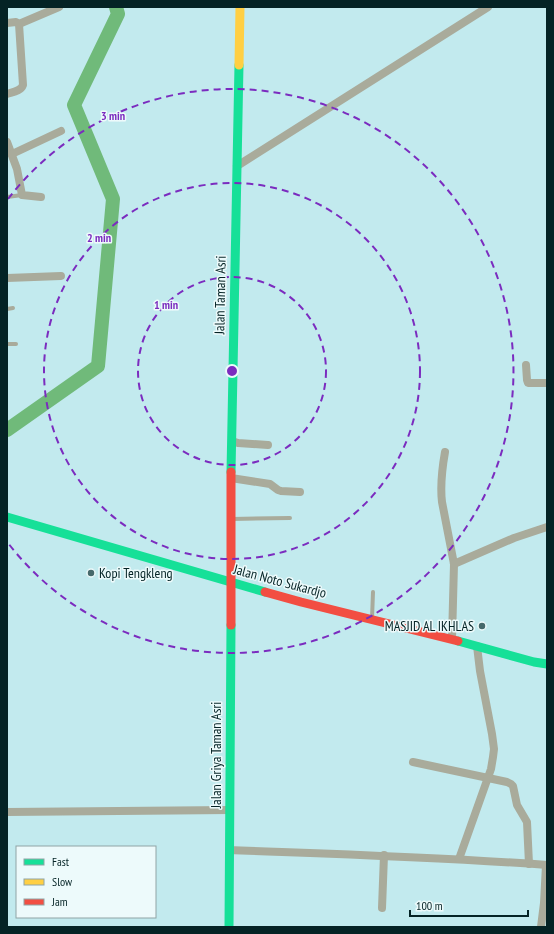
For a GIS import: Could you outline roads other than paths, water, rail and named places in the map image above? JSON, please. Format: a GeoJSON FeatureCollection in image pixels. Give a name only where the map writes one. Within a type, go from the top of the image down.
{"type":"FeatureCollection","features":[{"type":"Feature","properties":{"kind":"street"},"geometry":{"type":"LineString","coordinates":[[7,23],[17,22],[19,24],[49,9],[59,7]]}},
{"type":"Feature","properties":{"kind":"street","name":"Jalan Taman Asri"},"geometry":{"type":"LineString","coordinates":[[231,583],[231,478],[240,7]]}},
{"type":"Feature","properties":{"kind":"street"},"geometry":{"type":"LineString","coordinates":[[237,166],[488,7]]}},
{"type":"Feature","properties":{"kind":"street"},"geometry":{"type":"LineString","coordinates":[[7,94],[20,89],[23,85],[19,24]]}},
{"type":"Feature","properties":{"kind":"street"},"geometry":{"type":"LineString","coordinates":[[12,154],[61,131]]}},
{"type":"Feature","properties":{"kind":"street"},"geometry":{"type":"LineString","coordinates":[[7,142],[19,177],[22,195],[41,197]]}},
{"type":"Feature","properties":{"kind":"street"},"geometry":{"type":"LineString","coordinates":[[7,278],[61,276]]}},
{"type":"Feature","properties":{"kind":"street"},"geometry":{"type":"LineString","coordinates":[[526,365],[528,382],[547,383]]}},
{"type":"Feature","properties":{"kind":"street"},"geometry":{"type":"LineString","coordinates":[[232,441],[238,443],[268,445]]}},
{"type":"Feature","properties":{"kind":"street"},"geometry":{"type":"LineString","coordinates":[[444,452],[441,498],[454,564],[452,639]]}},
{"type":"Feature","properties":{"kind":"street"},"geometry":{"type":"LineString","coordinates":[[231,478],[270,484],[282,491],[300,492]]}},
{"type":"Feature","properties":{"kind":"street","name":"Jalan Noto Sukardjo"},"geometry":{"type":"LineString","coordinates":[[7,517],[231,583],[301,602],[452,639],[534,662],[547,664]]}},
{"type":"Feature","properties":{"kind":"street"},"geometry":{"type":"LineString","coordinates":[[454,564],[514,538],[547,527]]}},
{"type":"Feature","properties":{"kind":"street","name":"Jalan Griya Taman Asri"},"geometry":{"type":"LineString","coordinates":[[229,927],[231,583]]}},
{"type":"Feature","properties":{"kind":"street"},"geometry":{"type":"LineString","coordinates":[[459,859],[491,769],[494,748],[477,646]]}},
{"type":"Feature","properties":{"kind":"street"},"geometry":{"type":"LineString","coordinates":[[413,762],[511,784],[513,786],[517,805],[527,822],[529,864]]}},
{"type":"Feature","properties":{"kind":"street"},"geometry":{"type":"LineString","coordinates":[[7,812],[230,810]]}},
{"type":"Feature","properties":{"kind":"street"},"geometry":{"type":"LineString","coordinates":[[229,850],[384,855],[547,865],[541,927]]}},
{"type":"Feature","properties":{"kind":"street"},"geometry":{"type":"LineString","coordinates":[[382,908],[384,855]]}},
{"type":"Feature","properties":{"kind":"lane"},"geometry":{"type":"LineString","coordinates":[[7,196],[22,195]]}},
{"type":"Feature","properties":{"kind":"lane"},"geometry":{"type":"LineString","coordinates":[[7,309],[13,308]]}},
{"type":"Feature","properties":{"kind":"lane"},"geometry":{"type":"LineString","coordinates":[[7,344],[16,344]]}},
{"type":"Feature","properties":{"kind":"lane"},"geometry":{"type":"LineString","coordinates":[[231,519],[290,518]]}},
{"type":"Feature","properties":{"kind":"lane"},"geometry":{"type":"LineString","coordinates":[[372,619],[373,592]]}},
{"type":"Feature","properties":{"kind":"waterway"},"geometry":{"type":"LineString","coordinates":[[7,430],[98,366],[113,199],[74,105],[118,14],[116,7]]}},
{"type":"Feature","properties":{"kind":"place","name":"Kopi Tengkleng"},"geometry":{"type":"Point","coordinates":[91,573]}},
{"type":"Feature","properties":{"kind":"place","name":"MASJID AL IKHLAS"},"geometry":{"type":"Point","coordinates":[482,626]}}]}
